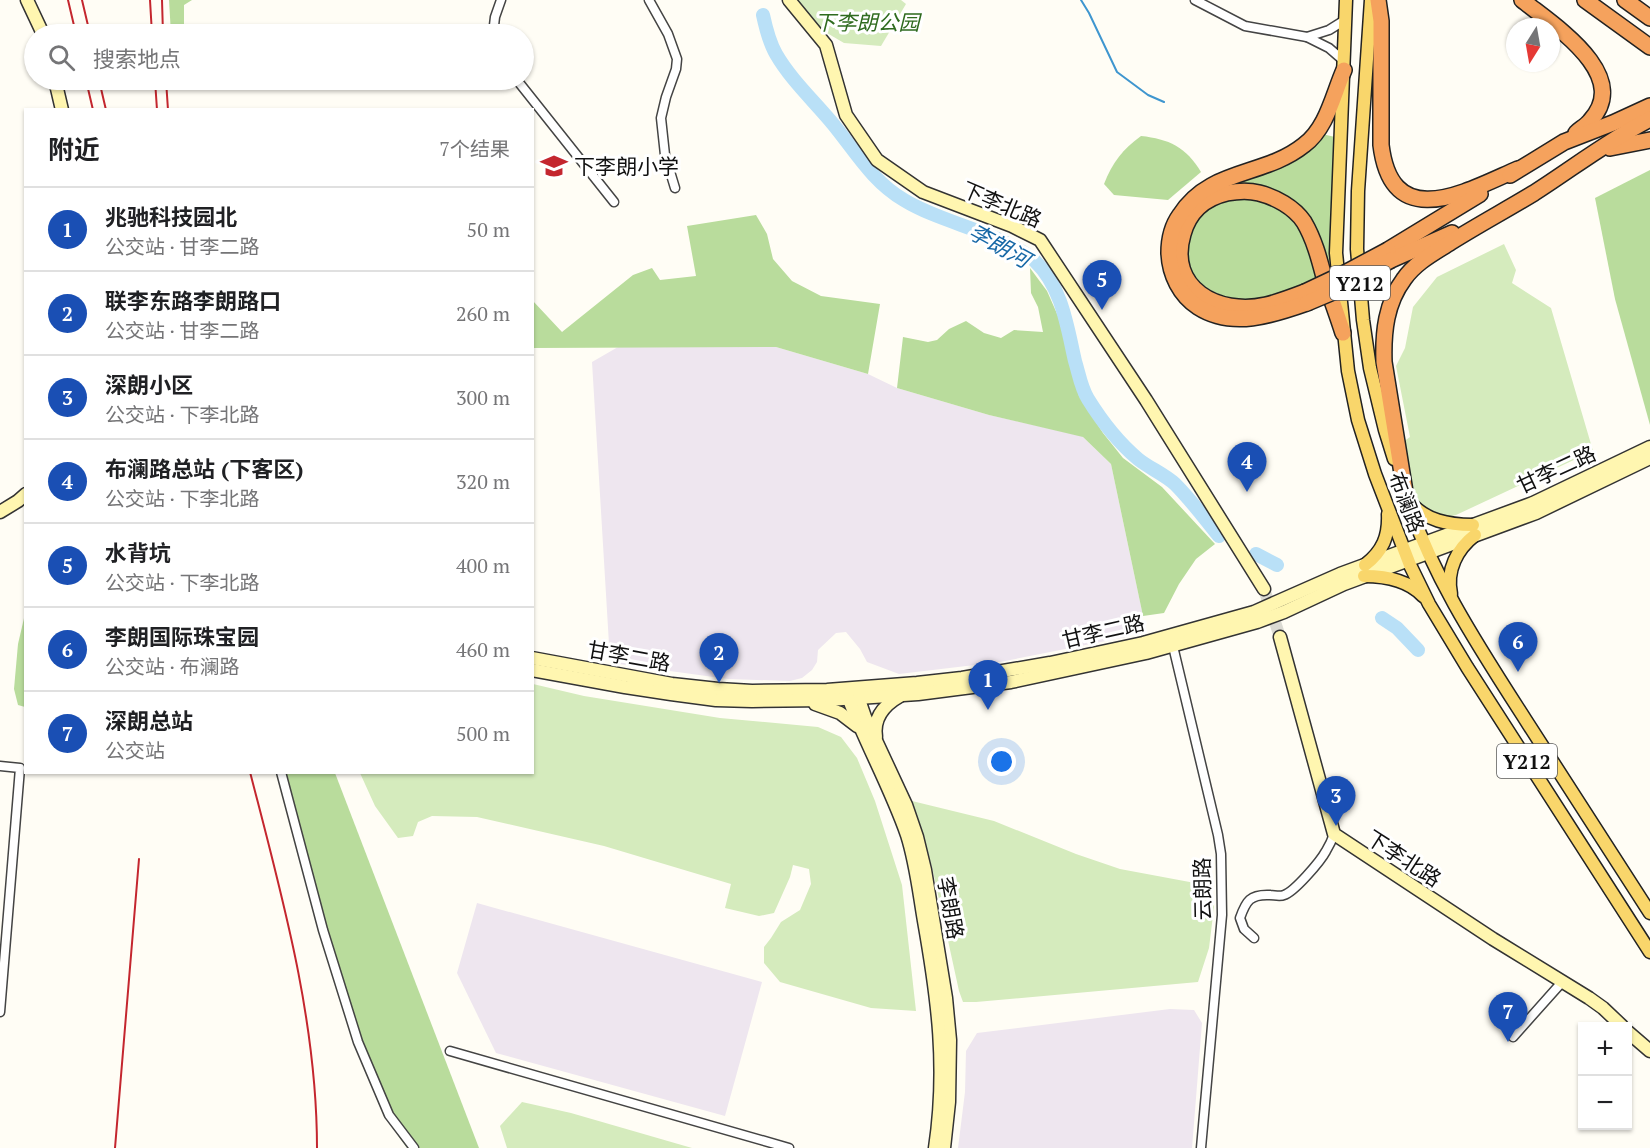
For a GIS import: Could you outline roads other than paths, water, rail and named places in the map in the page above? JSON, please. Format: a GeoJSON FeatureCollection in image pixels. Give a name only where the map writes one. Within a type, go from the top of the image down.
{"type":"FeatureCollection","features":[{"type":"Feature","properties":{"kind":"highway"},"geometry":{"type":"LineString","coordinates":[[1378,0],[1381,21],[1381,145],[1388,173],[1395,184],[1403,192],[1412,196],[1432,200],[1461,194],[1518,169]]}},
{"type":"Feature","properties":{"kind":"highway"},"geometry":{"type":"LineString","coordinates":[[1389,255],[1448,214],[1564,142],[1590,122],[1596,113],[1602,91],[1595,67],[1575,44],[1522,0]]}},
{"type":"Feature","properties":{"kind":"highway"},"geometry":{"type":"LineString","coordinates":[[1585,0],[1650,47]]}},
{"type":"Feature","properties":{"kind":"highway"},"geometry":{"type":"LineString","coordinates":[[1625,0],[1650,18]]}},
{"type":"Feature","properties":{"kind":"highway"},"geometry":{"type":"LineString","coordinates":[[1344,65],[1323,122],[1306,144],[1291,155],[1225,179],[1196,195],[1185,206],[1174,224],[1169,246],[1169,264],[1185,296],[1198,307],[1214,315],[1226,318],[1258,318],[1306,297],[1343,274],[1488,219]]}},
{"type":"Feature","properties":{"kind":"highway"},"geometry":{"type":"LineString","coordinates":[[1564,142],[1650,106]]}},
{"type":"Feature","properties":{"kind":"highway"},"geometry":{"type":"LineString","coordinates":[[1406,498],[1384,362],[1383,342],[1391,301],[1405,277],[1420,262],[1650,119]]}},
{"type":"Feature","properties":{"kind":"highway"},"geometry":{"type":"LineString","coordinates":[[1582,160],[1612,147],[1650,140]]}},
{"type":"Feature","properties":{"kind":"highway"},"geometry":{"type":"LineString","coordinates":[[1306,297],[1246,308],[1226,306],[1209,300],[1193,288],[1184,275],[1180,262],[1180,244],[1185,227],[1194,212],[1206,201],[1218,195],[1236,191],[1255,192],[1273,197],[1289,207],[1302,220],[1312,237],[1343,333]]}},
{"type":"Feature","properties":{"kind":"main road","name":"布澜路"},"geometry":{"type":"LineString","coordinates":[[1346,0],[1336,253],[1347,371],[1358,420],[1375,474],[1406,555],[1429,604],[1467,668],[1650,952]]}},
{"type":"Feature","properties":{"kind":"main road","name":"布澜路"},"geometry":{"type":"LineString","coordinates":[[1371,0],[1358,196],[1358,249],[1363,320],[1370,368],[1385,430],[1406,498],[1426,548],[1452,601],[1485,657],[1650,913]]}},
{"type":"Feature","properties":{"kind":"main road"},"geometry":{"type":"LineString","coordinates":[[1406,498],[1414,507],[1436,520],[1474,530],[1453,563],[1450,583],[1452,601]]}},
{"type":"Feature","properties":{"kind":"main road"},"geometry":{"type":"LineString","coordinates":[[1387,506],[1388,520],[1384,542],[1365,571],[1402,582],[1421,593],[1429,604]]}},
{"type":"Feature","properties":{"kind":"street"},"geometry":{"type":"LineString","coordinates":[[27,0],[38,24]]}},
{"type":"Feature","properties":{"kind":"street"},"geometry":{"type":"LineString","coordinates":[[494,24],[501,0]]}},
{"type":"Feature","properties":{"kind":"street"},"geometry":{"type":"LineString","coordinates":[[649,0],[668,34],[677,59],[676,69],[661,112],[666,155],[675,188]]}},
{"type":"Feature","properties":{"kind":"street","name":"下李北路"},"geometry":{"type":"LineString","coordinates":[[789,0],[826,45],[846,115],[877,160],[923,192],[1012,226],[1040,240],[1146,400],[1264,589]]}},
{"type":"Feature","properties":{"kind":"street"},"geometry":{"type":"LineString","coordinates":[[1195,0],[1245,26],[1307,37],[1329,48],[1344,65]]}},
{"type":"Feature","properties":{"kind":"street"},"geometry":{"type":"LineString","coordinates":[[1307,37],[1329,30],[1345,20]]}},
{"type":"Feature","properties":{"kind":"street"},"geometry":{"type":"LineString","coordinates":[[57,90],[62,108]]}},
{"type":"Feature","properties":{"kind":"street"},"geometry":{"type":"LineString","coordinates":[[525,90],[614,202]]}},
{"type":"Feature","properties":{"kind":"street","name":"甘李二路"},"geometry":{"type":"LineString","coordinates":[[534,670],[716,700],[799,701],[1009,671],[1171,641],[1257,622],[1284,612],[1365,571],[1474,530],[1650,447]]}},
{"type":"Feature","properties":{"kind":"street","name":"甘李二路"},"geometry":{"type":"LineString","coordinates":[[1474,530],[1536,513],[1650,458]]}},
{"type":"Feature","properties":{"kind":"street"},"geometry":{"type":"LineString","coordinates":[[0,513],[24,496]]}},
{"type":"Feature","properties":{"kind":"street","name":"下李北路"},"geometry":{"type":"LineString","coordinates":[[1280,637],[1334,834],[1493,939],[1563,981],[1603,1008],[1618,1022]]}},
{"type":"Feature","properties":{"kind":"street","name":"甘李二路"},"geometry":{"type":"LineString","coordinates":[[534,658],[627,676],[718,689],[901,695],[1011,682],[1103,663],[1171,641]]}},
{"type":"Feature","properties":{"kind":"street","name":"云朗路"},"geometry":{"type":"LineString","coordinates":[[1171,641],[1221,854],[1222,915],[1201,1148]]}},
{"type":"Feature","properties":{"kind":"street","name":"李朗路"},"geometry":{"type":"LineString","coordinates":[[851,693],[862,732],[897,808],[916,872],[937,1000],[940,1040],[940,1098],[935,1148]]}},
{"type":"Feature","properties":{"kind":"street","name":"李朗路"},"geometry":{"type":"LineString","coordinates":[[851,693],[865,717],[906,805],[925,870],[946,998],[950,1040],[949,1102],[944,1148]]}},
{"type":"Feature","properties":{"kind":"street"},"geometry":{"type":"LineString","coordinates":[[876,741],[875,732],[879,715],[890,701],[901,695]]}},
{"type":"Feature","properties":{"kind":"street"},"geometry":{"type":"LineString","coordinates":[[799,701],[820,705],[840,713],[862,732]]}},
{"type":"Feature","properties":{"kind":"street"},"geometry":{"type":"LineString","coordinates":[[0,766],[20,768],[0,1012]]}},
{"type":"Feature","properties":{"kind":"street"},"geometry":{"type":"LineString","coordinates":[[282,774],[323,930],[358,1042],[389,1115],[414,1148]]}},
{"type":"Feature","properties":{"kind":"street"},"geometry":{"type":"LineString","coordinates":[[1254,938],[1244,929],[1240,918],[1248,900],[1256,896],[1283,896],[1291,890],[1311,872],[1326,852],[1334,834]]}},
{"type":"Feature","properties":{"kind":"street"},"geometry":{"type":"LineString","coordinates":[[1513,1037],[1563,981]]}},
{"type":"Feature","properties":{"kind":"street"},"geometry":{"type":"LineString","coordinates":[[1632,1035],[1650,1051]]}},
{"type":"Feature","properties":{"kind":"street"},"geometry":{"type":"LineString","coordinates":[[450,1051],[789,1148]]}},
{"type":"Feature","properties":{"kind":"waterway"},"geometry":{"type":"LineString","coordinates":[[1081,0],[1117,72],[1148,95],[1164,102]]}},
{"type":"Feature","properties":{"kind":"waterway","name":"李朗河"},"geometry":{"type":"LineString","coordinates":[[763,15],[771,45],[782,64],[883,184],[916,207],[995,238],[1019,250],[1032,258],[1044,271],[1052,283],[1062,308],[1082,386],[1093,407],[1124,446],[1142,462],[1175,484],[1219,536]]}},
{"type":"Feature","properties":{"kind":"waterway","name":"李朗河"},"geometry":{"type":"LineString","coordinates":[[1256,554],[1277,565]]}},
{"type":"Feature","properties":{"kind":"waterway","name":"李朗河"},"geometry":{"type":"LineString","coordinates":[[1382,618],[1397,628],[1418,650]]}},
{"type":"Feature","properties":{"kind":"tunnel"},"geometry":{"type":"LineString","coordinates":[[1264,589],[1280,637]]}},
{"type":"Feature","properties":{"kind":"railway"},"geometry":{"type":"LineString","coordinates":[[68,0],[74,24]]}},
{"type":"Feature","properties":{"kind":"railway"},"geometry":{"type":"LineString","coordinates":[[82,0],[88,24]]}},
{"type":"Feature","properties":{"kind":"railway"},"geometry":{"type":"LineString","coordinates":[[150,0],[151,24]]}},
{"type":"Feature","properties":{"kind":"railway"},"geometry":{"type":"LineString","coordinates":[[162,0],[163,24]]}},
{"type":"Feature","properties":{"kind":"railway"},"geometry":{"type":"LineString","coordinates":[[88,90],[93,108]]}},
{"type":"Feature","properties":{"kind":"railway"},"geometry":{"type":"LineString","coordinates":[[101,90],[106,108]]}},
{"type":"Feature","properties":{"kind":"railway"},"geometry":{"type":"LineString","coordinates":[[156,90],[157,108]]}},
{"type":"Feature","properties":{"kind":"railway"},"geometry":{"type":"LineString","coordinates":[[167,90],[168,108]]}},
{"type":"Feature","properties":{"kind":"railway"},"geometry":{"type":"LineString","coordinates":[[251,774],[285,912],[304,1005],[311,1053],[317,1148]]}},
{"type":"Feature","properties":{"kind":"railway"},"geometry":{"type":"LineString","coordinates":[[115,1148],[139,859]]}},
{"type":"Feature","properties":{"kind":"place","name":"下李朗小学"},"geometry":{"type":"Point","coordinates":[554,166]}},
{"type":"Feature","properties":{"kind":"place","name":"水背坑"},"geometry":{"type":"Point","coordinates":[1102,310]}},
{"type":"Feature","properties":{"kind":"place","name":"布澜路总站 (下客区)"},"geometry":{"type":"Point","coordinates":[1247,492]}},
{"type":"Feature","properties":{"kind":"place","name":"李朗国际珠宝园"},"geometry":{"type":"Point","coordinates":[1518,672]}},
{"type":"Feature","properties":{"kind":"place","name":"联李东路李朗路口"},"geometry":{"type":"Point","coordinates":[719,683]}},
{"type":"Feature","properties":{"kind":"place","name":"兆驰科技园北"},"geometry":{"type":"Point","coordinates":[988,710]}},
{"type":"Feature","properties":{"kind":"place","name":"深朗小区"},"geometry":{"type":"Point","coordinates":[1336,826]}},
{"type":"Feature","properties":{"kind":"place","name":"深朗总站"},"geometry":{"type":"Point","coordinates":[1508,1042]}},
{"type":"Feature","properties":{"kind":"park label","name":"下李朗公园"},"geometry":{"type":"Point","coordinates":[867,22]}}]}
